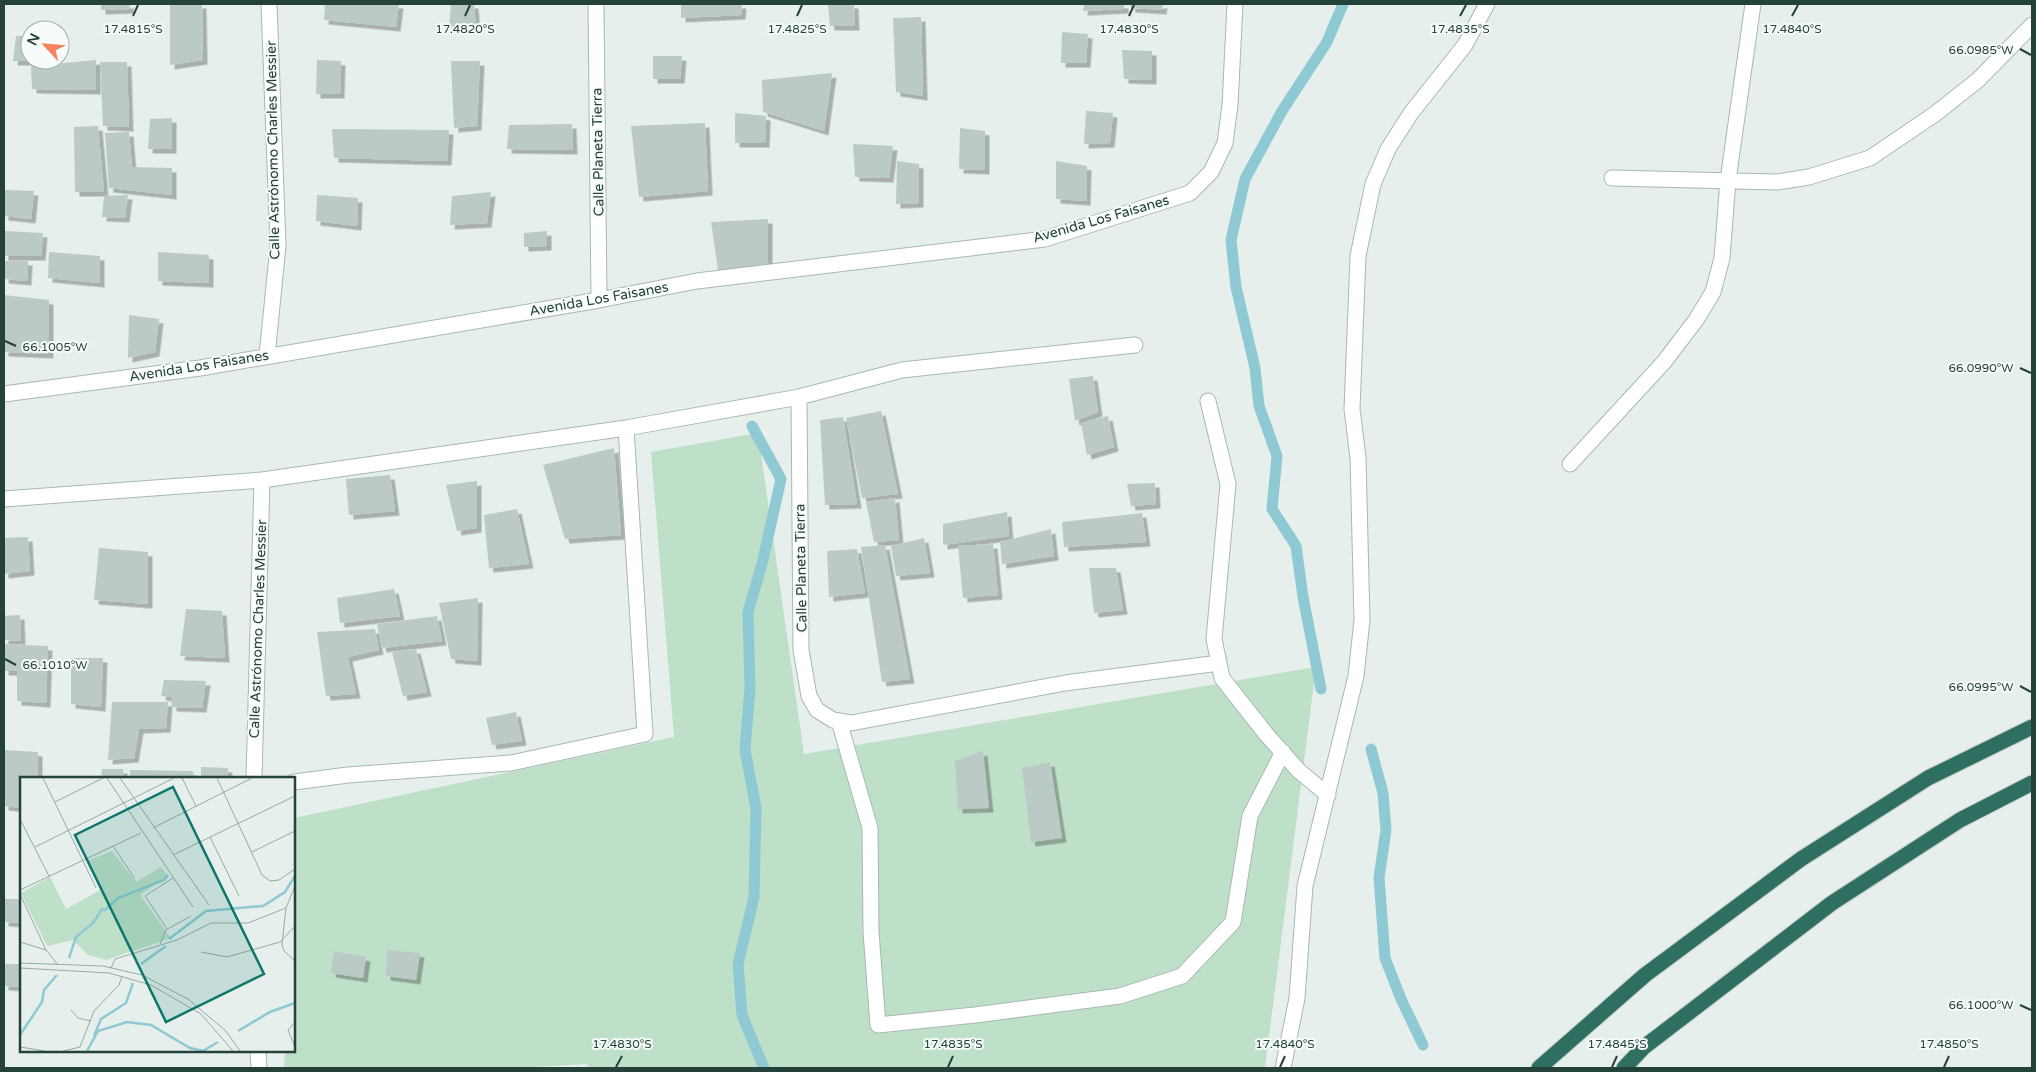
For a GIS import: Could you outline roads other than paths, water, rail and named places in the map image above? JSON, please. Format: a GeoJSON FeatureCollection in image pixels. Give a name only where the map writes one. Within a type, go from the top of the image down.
{"type":"FeatureCollection","features":[{"type":"Feature","properties":{"kind":"highway"},"geometry":{"type":"LineString","coordinates":[[1539,1068],[1645,975],[1801,859],[1928,778],[2032,727]]}},
{"type":"Feature","properties":{"kind":"highway"},"geometry":{"type":"LineString","coordinates":[[1624,1068],[1644,1047],[1832,903],[1960,820],[2032,783]]}},
{"type":"Feature","properties":{"kind":"street","name":"Calle Astrónomo Charles Messier"},"geometry":{"type":"LineString","coordinates":[[267,356],[278,246],[269,4]]}},
{"type":"Feature","properties":{"kind":"street","name":"Calle Planeta Tierra"},"geometry":{"type":"LineString","coordinates":[[596,4],[599,300]]}},
{"type":"Feature","properties":{"kind":"street","name":"Avenida Los Faisanes"},"geometry":{"type":"LineString","coordinates":[[4,394],[200,368],[599,300],[698,281],[1045,238],[1190,193],[1210,172],[1225,144],[1230,105],[1235,4]]}},
{"type":"Feature","properties":{"kind":"street"},"geometry":{"type":"LineString","coordinates":[[1284,1068],[1297,998],[1305,886],[1356,676],[1362,620],[1358,458],[1352,408],[1358,256],[1372,184],[1388,149],[1406,120],[1465,45],[1487,4]]}},
{"type":"Feature","properties":{"kind":"street"},"geometry":{"type":"LineString","coordinates":[[1570,464],[1664,362],[1696,320],[1713,292],[1722,258],[1728,180],[1753,4]]}},
{"type":"Feature","properties":{"kind":"street"},"geometry":{"type":"LineString","coordinates":[[1612,178],[1785,180],[1809,177],[1870,158],[1935,114],[1978,80],[2032,25]]}},
{"type":"Feature","properties":{"kind":"street"},"geometry":{"type":"LineString","coordinates":[[4,499],[262,480],[626,428],[799,397],[902,370],[1135,345]]}},
{"type":"Feature","properties":{"kind":"street","name":"Calle Planeta Tierra"},"geometry":{"type":"LineString","coordinates":[[799,397],[802,650],[809,696],[817,710],[833,720],[839,721]]}},
{"type":"Feature","properties":{"kind":"street"},"geometry":{"type":"LineString","coordinates":[[1208,401],[1228,484],[1214,639],[1222,678],[1299,770],[1328,795]]}},
{"type":"Feature","properties":{"kind":"street"},"geometry":{"type":"LineString","coordinates":[[295,782],[348,775],[511,763],[645,734],[626,428]]}},
{"type":"Feature","properties":{"kind":"street","name":"Calle Astrónomo Charles Messier"},"geometry":{"type":"LineString","coordinates":[[254,777],[262,480]]}},
{"type":"Feature","properties":{"kind":"street"},"geometry":{"type":"LineString","coordinates":[[1219,663],[1065,683],[851,723],[839,721],[870,828],[871,932],[878,1025],[975,1015],[1120,996],[1182,976],[1233,922],[1250,816],[1283,752]]}},
{"type":"Feature","properties":{"kind":"street"},"geometry":{"type":"LineString","coordinates":[[258,1052],[259,1068]]}},
{"type":"Feature","properties":{"kind":"waterway"},"geometry":{"type":"LineString","coordinates":[[1321,689],[1303,597],[1296,546],[1272,509],[1277,456],[1259,406],[1255,368],[1236,287],[1231,240],[1245,179],[1282,111],[1327,42],[1343,4]]}},
{"type":"Feature","properties":{"kind":"waterway"},"geometry":{"type":"LineString","coordinates":[[752,426],[781,479],[762,564],[748,612],[750,688],[745,750],[756,808],[754,897],[738,964],[742,1015],[764,1068]]}},
{"type":"Feature","properties":{"kind":"waterway"},"geometry":{"type":"LineString","coordinates":[[1371,749],[1383,793],[1386,830],[1379,878],[1385,958],[1401,999],[1423,1045]]}}]}
